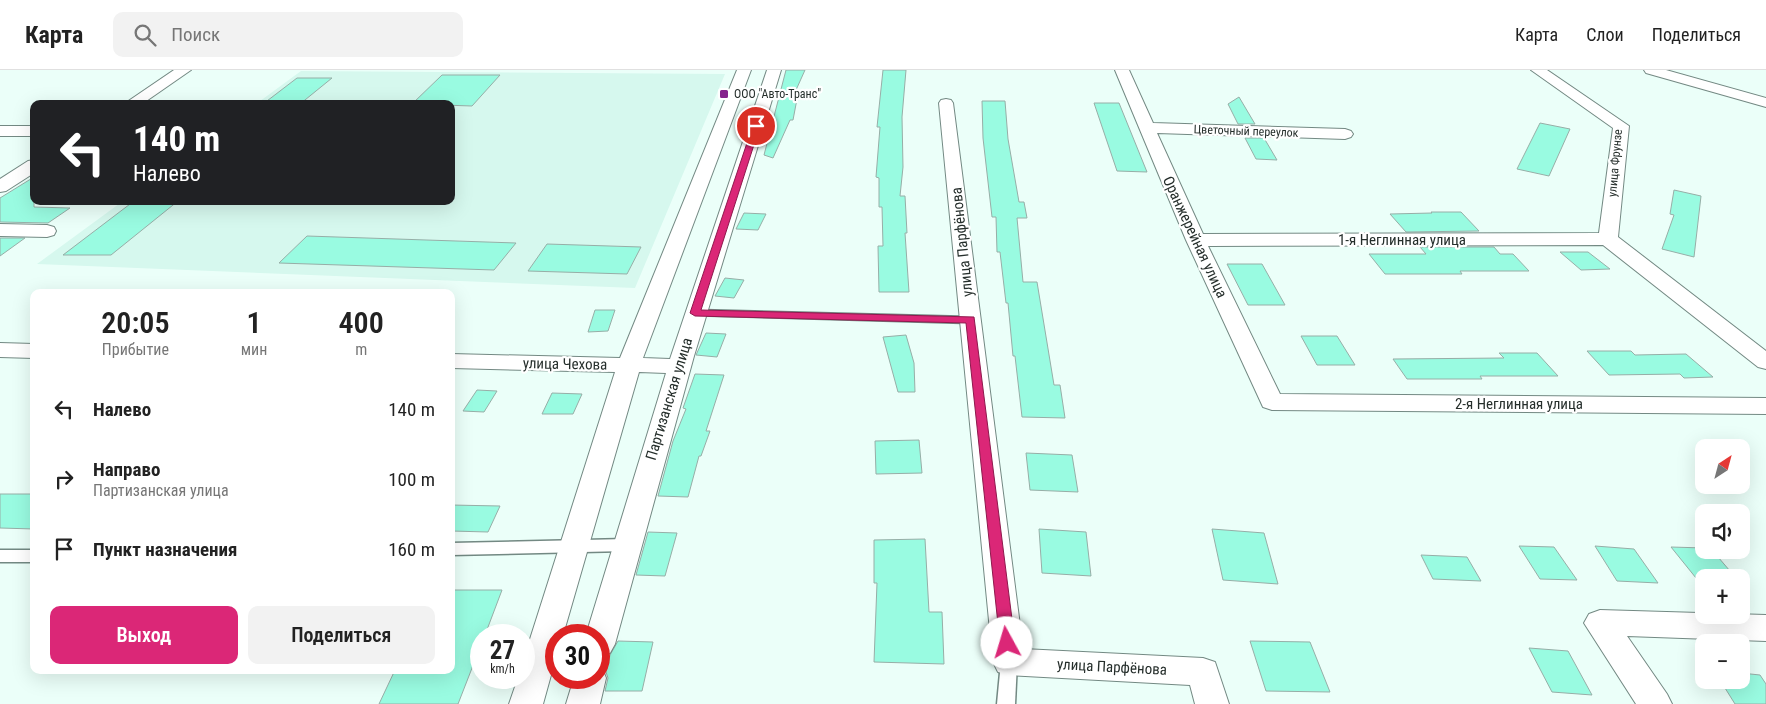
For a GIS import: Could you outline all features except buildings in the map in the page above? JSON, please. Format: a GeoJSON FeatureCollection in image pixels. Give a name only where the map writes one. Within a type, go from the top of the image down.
{"type":"FeatureCollection","features":[{"type":"Feature","properties":{"kind":"street"},"geometry":{"type":"LineString","coordinates":[[137,100],[184,70]]}},
{"type":"Feature","properties":{"kind":"street"},"geometry":{"type":"LineString","coordinates":[[526,704],[630,365],[744,70]]}},
{"type":"Feature","properties":{"kind":"street","name":"Партизанская улица"},"geometry":{"type":"LineString","coordinates":[[604,624],[695,313],[774,70]]}},
{"type":"Feature","properties":{"kind":"street","name":"Оранжерейная улица"},"geometry":{"type":"LineString","coordinates":[[1122,70],[1196,240],[1272,402]]}},
{"type":"Feature","properties":{"kind":"street","name":"улица Фрунзе"},"geometry":{"type":"LineString","coordinates":[[1538,70],[1621,126],[1608,239]]}},
{"type":"Feature","properties":{"kind":"street"},"geometry":{"type":"LineString","coordinates":[[1651,70],[1766,103]]}},
{"type":"Feature","properties":{"kind":"street","name":"улица Парфёнова"},"geometry":{"type":"LineString","coordinates":[[946,103],[1009,662],[1203,672],[1212,704]]}},
{"type":"Feature","properties":{"kind":"street","name":"Цветочный переулок"},"geometry":{"type":"LineString","coordinates":[[1146,128],[1345,134]]}},
{"type":"Feature","properties":{"kind":"street"},"geometry":{"type":"LineString","coordinates":[[0,131],[30,131]]}},
{"type":"Feature","properties":{"kind":"street"},"geometry":{"type":"LineString","coordinates":[[0,187],[30,168]]}},
{"type":"Feature","properties":{"kind":"street"},"geometry":{"type":"LineString","coordinates":[[0,230],[47,231]]}},
{"type":"Feature","properties":{"kind":"street"},"geometry":{"type":"LineString","coordinates":[[1608,239],[1766,362]]}},
{"type":"Feature","properties":{"kind":"street","name":"1-я Неглинная улица"},"geometry":{"type":"LineString","coordinates":[[1196,240],[1608,239]]}},
{"type":"Feature","properties":{"kind":"street"},"geometry":{"type":"LineString","coordinates":[[0,350],[30,351]]}},
{"type":"Feature","properties":{"kind":"street","name":"улица Чехова"},"geometry":{"type":"LineString","coordinates":[[455,361],[679,366]]}},
{"type":"Feature","properties":{"kind":"street","name":"2-я Неглинная улица"},"geometry":{"type":"LineString","coordinates":[[1272,402],[1766,406]]}},
{"type":"Feature","properties":{"kind":"street"},"geometry":{"type":"LineString","coordinates":[[1655,704],[1600,623],[1766,628]]}},
{"type":"Feature","properties":{"kind":"street"},"geometry":{"type":"LineString","coordinates":[[582,704],[587,689]]}},
{"type":"Feature","properties":{"kind":"lane"},"geometry":{"type":"LineString","coordinates":[[695,313],[970,320]]}},
{"type":"Feature","properties":{"kind":"lane"},"geometry":{"type":"LineString","coordinates":[[455,549],[626,545]]}},
{"type":"Feature","properties":{"kind":"lane"},"geometry":{"type":"LineString","coordinates":[[0,556],[30,556]]}},
{"type":"Feature","properties":{"kind":"lane"},"geometry":{"type":"LineString","coordinates":[[1006,704],[1009,662]]}},
{"type":"Feature","properties":{"kind":"shaded area"},"geometry":{"type":"Polygon","coordinates":[[[301,71],[725,74],[635,288],[37,264],[118,205],[455,205],[455,100],[261,100],[301,71]]]}},
{"type":"Feature","properties":{"kind":"place","name":"ООО \"Авто-Транс\""},"geometry":{"type":"Point","coordinates":[724,94]}},
{"type":"Feature","properties":{"kind":"route"},"geometry":{"type":"LineString","coordinates":[[756,126],[695,313],[970,320],[1007,643]]}}]}
